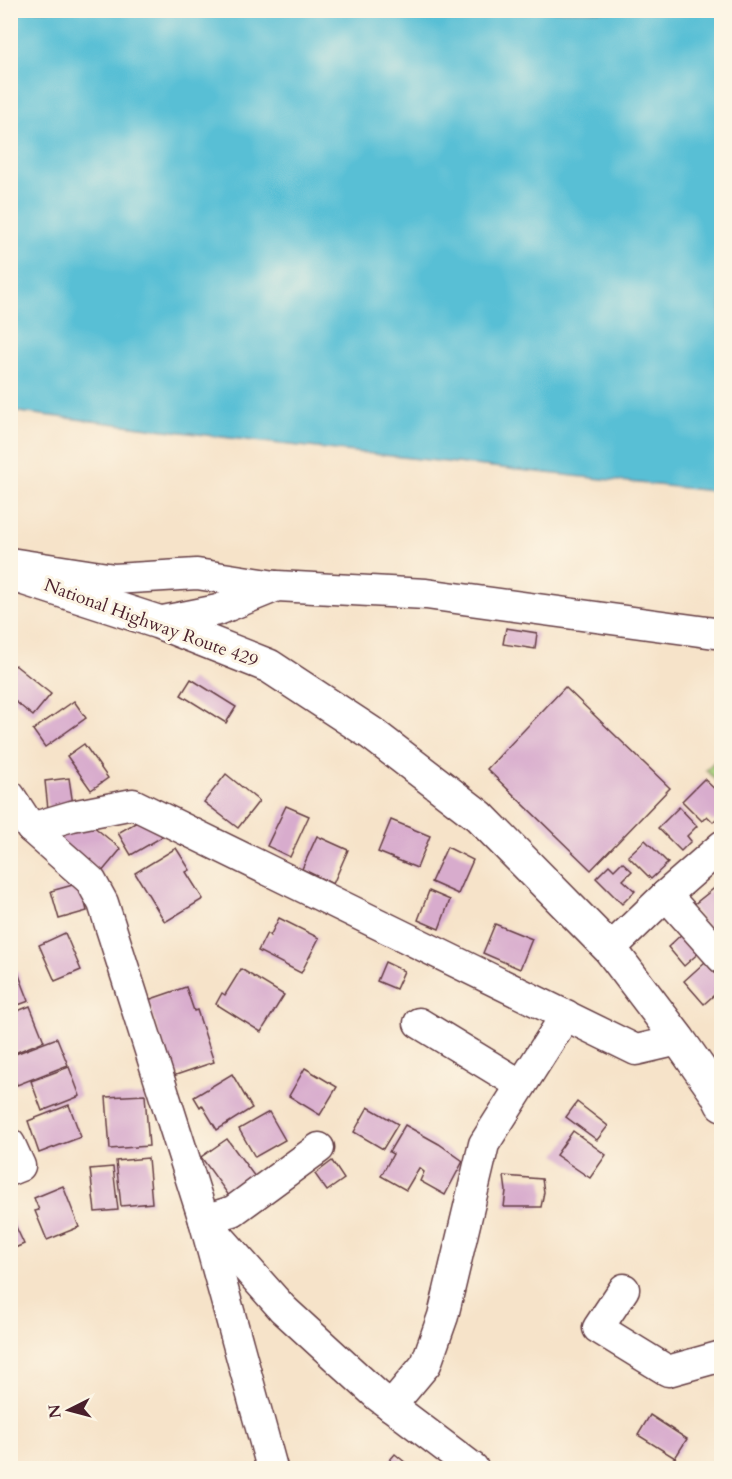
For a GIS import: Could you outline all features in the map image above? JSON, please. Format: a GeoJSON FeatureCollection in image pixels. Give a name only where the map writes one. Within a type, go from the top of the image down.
{"type":"FeatureCollection","features":[{"type":"Feature","properties":{"kind":"highway","name":"National Highway Route 429"},"geometry":{"type":"LineString","coordinates":[[10,574],[158,622],[269,666],[371,733],[478,816],[610,949],[720,1098]]}},
{"type":"Feature","properties":{"kind":"street"},"geometry":{"type":"LineString","coordinates":[[10,563],[114,579],[197,574],[277,586],[426,594],[722,634]]}},
{"type":"Feature","properties":{"kind":"street"},"geometry":{"type":"LineString","coordinates":[[158,622],[218,610],[277,586]]}},
{"type":"Feature","properties":{"kind":"street"},"geometry":{"type":"LineString","coordinates":[[10,796],[31,828],[91,881],[103,903],[204,1220],[272,1468]]}},
{"type":"Feature","properties":{"kind":"street"},"geometry":{"type":"LineString","coordinates":[[31,828],[72,816],[133,804],[636,1050],[679,1040]]}},
{"type":"Feature","properties":{"kind":"street"},"geometry":{"type":"LineString","coordinates":[[610,949],[666,895],[721,848]]}},
{"type":"Feature","properties":{"kind":"street"},"geometry":{"type":"LineString","coordinates":[[666,895],[722,958]]}},
{"type":"Feature","properties":{"kind":"street"},"geometry":{"type":"LineString","coordinates":[[391,1406],[426,1364],[443,1316],[484,1144],[566,1015]]}},
{"type":"Feature","properties":{"kind":"street"},"geometry":{"type":"LineString","coordinates":[[419,1023],[521,1085]]}},
{"type":"Feature","properties":{"kind":"street"},"geometry":{"type":"LineString","coordinates":[[10,1144],[20,1166],[10,1170]]}},
{"type":"Feature","properties":{"kind":"street"},"geometry":{"type":"LineString","coordinates":[[204,1220],[233,1210],[319,1148]]}},
{"type":"Feature","properties":{"kind":"street"},"geometry":{"type":"LineString","coordinates":[[204,1220],[284,1309],[391,1406],[473,1468]]}},
{"type":"Feature","properties":{"kind":"street"},"geometry":{"type":"LineString","coordinates":[[624,1289],[598,1328],[668,1371],[722,1356]]}},
{"type":"Feature","properties":{"kind":"green space"},"geometry":{"type":"Polygon","coordinates":[[[721,755],[721,786],[706,770],[721,755]]]}},
{"type":"Feature","properties":{"kind":"water"},"geometry":{"type":"Polygon","coordinates":[[[11,10],[721,11],[721,492],[263,442],[11,411],[11,10]]]}},
{"type":"Feature","properties":{"kind":"building"},"geometry":{"type":"Polygon","coordinates":[[[506,628],[537,633],[535,649],[503,644],[506,628]]]}},
{"type":"Feature","properties":{"kind":"building"},"geometry":{"type":"Polygon","coordinates":[[[15,665],[51,694],[33,716],[10,697],[10,671],[15,665]]]}},
{"type":"Feature","properties":{"kind":"building"},"geometry":{"type":"Polygon","coordinates":[[[191,679],[236,707],[226,723],[181,695],[191,679]]]}},
{"type":"Feature","properties":{"kind":"building"},"geometry":{"type":"Polygon","coordinates":[[[565,687],[670,788],[591,870],[487,769],[565,687]]]}},
{"type":"Feature","properties":{"kind":"building"},"geometry":{"type":"Polygon","coordinates":[[[74,701],[86,718],[45,747],[33,730],[74,701]]]}},
{"type":"Feature","properties":{"kind":"building"},"geometry":{"type":"Polygon","coordinates":[[[84,744],[108,778],[91,790],[67,756],[84,744]]]}},
{"type":"Feature","properties":{"kind":"building"},"geometry":{"type":"Polygon","coordinates":[[[226,774],[259,801],[238,828],[204,802],[226,774]]]}},
{"type":"Feature","properties":{"kind":"building"},"geometry":{"type":"Polygon","coordinates":[[[69,778],[73,805],[48,809],[45,781],[69,778]]]}},
{"type":"Feature","properties":{"kind":"building"},"geometry":{"type":"Polygon","coordinates":[[[704,779],[722,796],[722,813],[713,822],[707,816],[702,821],[682,801],[704,779]]]}},
{"type":"Feature","properties":{"kind":"building"},"geometry":{"type":"Polygon","coordinates":[[[286,806],[309,816],[290,857],[267,846],[286,806]]]}},
{"type":"Feature","properties":{"kind":"building"},"geometry":{"type":"Polygon","coordinates":[[[679,807],[697,826],[687,836],[691,841],[681,851],[658,828],[679,807]]]}},
{"type":"Feature","properties":{"kind":"building"},"geometry":{"type":"Polygon","coordinates":[[[149,815],[162,837],[131,855],[118,833],[149,815]]]}},
{"type":"Feature","properties":{"kind":"building"},"geometry":{"type":"Polygon","coordinates":[[[391,820],[430,836],[417,868],[378,852],[391,820]]]}},
{"type":"Feature","properties":{"kind":"building"},"geometry":{"type":"Polygon","coordinates":[[[87,821],[121,849],[101,873],[59,840],[73,823],[87,821]]]}},
{"type":"Feature","properties":{"kind":"building"},"geometry":{"type":"Polygon","coordinates":[[[317,836],[348,850],[333,884],[302,869],[317,836]]]}},
{"type":"Feature","properties":{"kind":"building"},"geometry":{"type":"Polygon","coordinates":[[[645,840],[668,863],[651,879],[628,856],[645,840]]]}},
{"type":"Feature","properties":{"kind":"building"},"geometry":{"type":"Polygon","coordinates":[[[447,847],[473,860],[458,894],[431,882],[447,847]]]}},
{"type":"Feature","properties":{"kind":"building"},"geometry":{"type":"Polygon","coordinates":[[[176,848],[190,870],[186,872],[203,899],[165,922],[135,873],[176,848]]]}},
{"type":"Feature","properties":{"kind":"building"},"geometry":{"type":"Polygon","coordinates":[[[622,862],[632,871],[623,880],[635,891],[622,904],[596,878],[609,865],[614,870],[622,862]]]}},
{"type":"Feature","properties":{"kind":"building"},"geometry":{"type":"Polygon","coordinates":[[[80,883],[87,911],[59,919],[51,891],[80,883]]]}},
{"type":"Feature","properties":{"kind":"building"},"geometry":{"type":"Polygon","coordinates":[[[717,886],[722,891],[722,923],[711,932],[692,906],[717,886]]]}},
{"type":"Feature","properties":{"kind":"building"},"geometry":{"type":"Polygon","coordinates":[[[429,891],[450,900],[439,929],[418,920],[429,891]]]}},
{"type":"Feature","properties":{"kind":"building"},"geometry":{"type":"Polygon","coordinates":[[[279,918],[319,938],[301,973],[258,951],[267,933],[270,936],[279,918]]]}},
{"type":"Feature","properties":{"kind":"building"},"geometry":{"type":"Polygon","coordinates":[[[495,924],[532,939],[520,969],[483,953],[495,924]]]}},
{"type":"Feature","properties":{"kind":"building"},"geometry":{"type":"Polygon","coordinates":[[[685,931],[702,950],[684,966],[668,947],[685,931]]]}},
{"type":"Feature","properties":{"kind":"building"},"geometry":{"type":"Polygon","coordinates":[[[65,933],[81,970],[55,981],[39,945],[65,933]]]}},
{"type":"Feature","properties":{"kind":"building"},"geometry":{"type":"Polygon","coordinates":[[[385,962],[404,971],[396,989],[377,981],[385,962]]]}},
{"type":"Feature","properties":{"kind":"building"},"geometry":{"type":"Polygon","coordinates":[[[705,962],[721,980],[717,983],[722,988],[704,1004],[684,981],[705,962]]]}},
{"type":"Feature","properties":{"kind":"building"},"geometry":{"type":"Polygon","coordinates":[[[241,969],[284,995],[261,1032],[216,1004],[222,993],[225,995],[241,969]]]}},
{"type":"Feature","properties":{"kind":"building"},"geometry":{"type":"Polygon","coordinates":[[[17,970],[29,1001],[10,1008],[10,972],[17,970]]]}},
{"type":"Feature","properties":{"kind":"building"},"geometry":{"type":"Polygon","coordinates":[[[186,987],[194,1011],[197,1010],[214,1062],[173,1076],[148,1000],[186,987]]]}},
{"type":"Feature","properties":{"kind":"building"},"geometry":{"type":"Polygon","coordinates":[[[30,1006],[44,1041],[10,1055],[10,1014],[30,1006]]]}},
{"type":"Feature","properties":{"kind":"building"},"geometry":{"type":"Polygon","coordinates":[[[57,1038],[68,1065],[17,1085],[10,1067],[10,1056],[57,1038]]]}},
{"type":"Feature","properties":{"kind":"building"},"geometry":{"type":"Polygon","coordinates":[[[69,1067],[80,1096],[42,1111],[31,1081],[69,1067]]]}},
{"type":"Feature","properties":{"kind":"building"},"geometry":{"type":"Polygon","coordinates":[[[305,1068],[337,1087],[320,1115],[289,1096],[305,1068]]]}},
{"type":"Feature","properties":{"kind":"building"},"geometry":{"type":"Polygon","coordinates":[[[232,1074],[252,1108],[217,1130],[202,1105],[200,1107],[194,1097],[232,1074]]]}},
{"type":"Feature","properties":{"kind":"building"},"geometry":{"type":"Polygon","coordinates":[[[145,1095],[149,1146],[110,1149],[106,1097],[145,1095]]]}},
{"type":"Feature","properties":{"kind":"building"},"geometry":{"type":"Polygon","coordinates":[[[577,1102],[608,1126],[597,1140],[566,1117],[577,1102]]]}},
{"type":"Feature","properties":{"kind":"building"},"geometry":{"type":"Polygon","coordinates":[[[69,1105],[81,1137],[39,1153],[28,1121],[69,1105]]]}},
{"type":"Feature","properties":{"kind":"building"},"geometry":{"type":"Polygon","coordinates":[[[368,1107],[398,1124],[383,1149],[354,1132],[368,1107]]]}},
{"type":"Feature","properties":{"kind":"building"},"geometry":{"type":"Polygon","coordinates":[[[269,1112],[285,1140],[255,1157],[239,1129],[269,1112]]]}},
{"type":"Feature","properties":{"kind":"building"},"geometry":{"type":"Polygon","coordinates":[[[405,1125],[463,1161],[445,1195],[420,1181],[424,1172],[419,1168],[406,1190],[381,1176],[393,1154],[389,1152],[405,1125]]]}},
{"type":"Feature","properties":{"kind":"building"},"geometry":{"type":"Polygon","coordinates":[[[573,1131],[606,1155],[590,1178],[556,1155],[573,1131]]]}},
{"type":"Feature","properties":{"kind":"building"},"geometry":{"type":"Polygon","coordinates":[[[227,1139],[258,1181],[232,1200],[201,1157],[227,1139]]]}},
{"type":"Feature","properties":{"kind":"building"},"geometry":{"type":"Polygon","coordinates":[[[148,1158],[152,1203],[121,1206],[116,1161],[148,1158]]]}},
{"type":"Feature","properties":{"kind":"building"},"geometry":{"type":"Polygon","coordinates":[[[332,1161],[344,1179],[327,1191],[315,1174],[332,1161]]]}},
{"type":"Feature","properties":{"kind":"building"},"geometry":{"type":"Polygon","coordinates":[[[113,1167],[118,1210],[95,1212],[90,1169],[113,1167]]]}},
{"type":"Feature","properties":{"kind":"building"},"geometry":{"type":"Polygon","coordinates":[[[504,1176],[542,1179],[544,1192],[541,1207],[504,1207],[506,1191],[504,1176]]]}},
{"type":"Feature","properties":{"kind":"building"},"geometry":{"type":"Polygon","coordinates":[[[63,1186],[79,1227],[47,1240],[35,1211],[39,1210],[34,1198],[63,1186]]]}},
{"type":"Feature","properties":{"kind":"building"},"geometry":{"type":"Polygon","coordinates":[[[10,1214],[24,1244],[10,1250],[10,1214]]]}},
{"type":"Feature","properties":{"kind":"building"},"geometry":{"type":"Polygon","coordinates":[[[650,1415],[687,1439],[675,1458],[638,1435],[650,1415]]]}},
{"type":"Feature","properties":{"kind":"building"},"geometry":{"type":"Polygon","coordinates":[[[395,1454],[412,1468],[383,1468],[395,1454]]]}}]}
